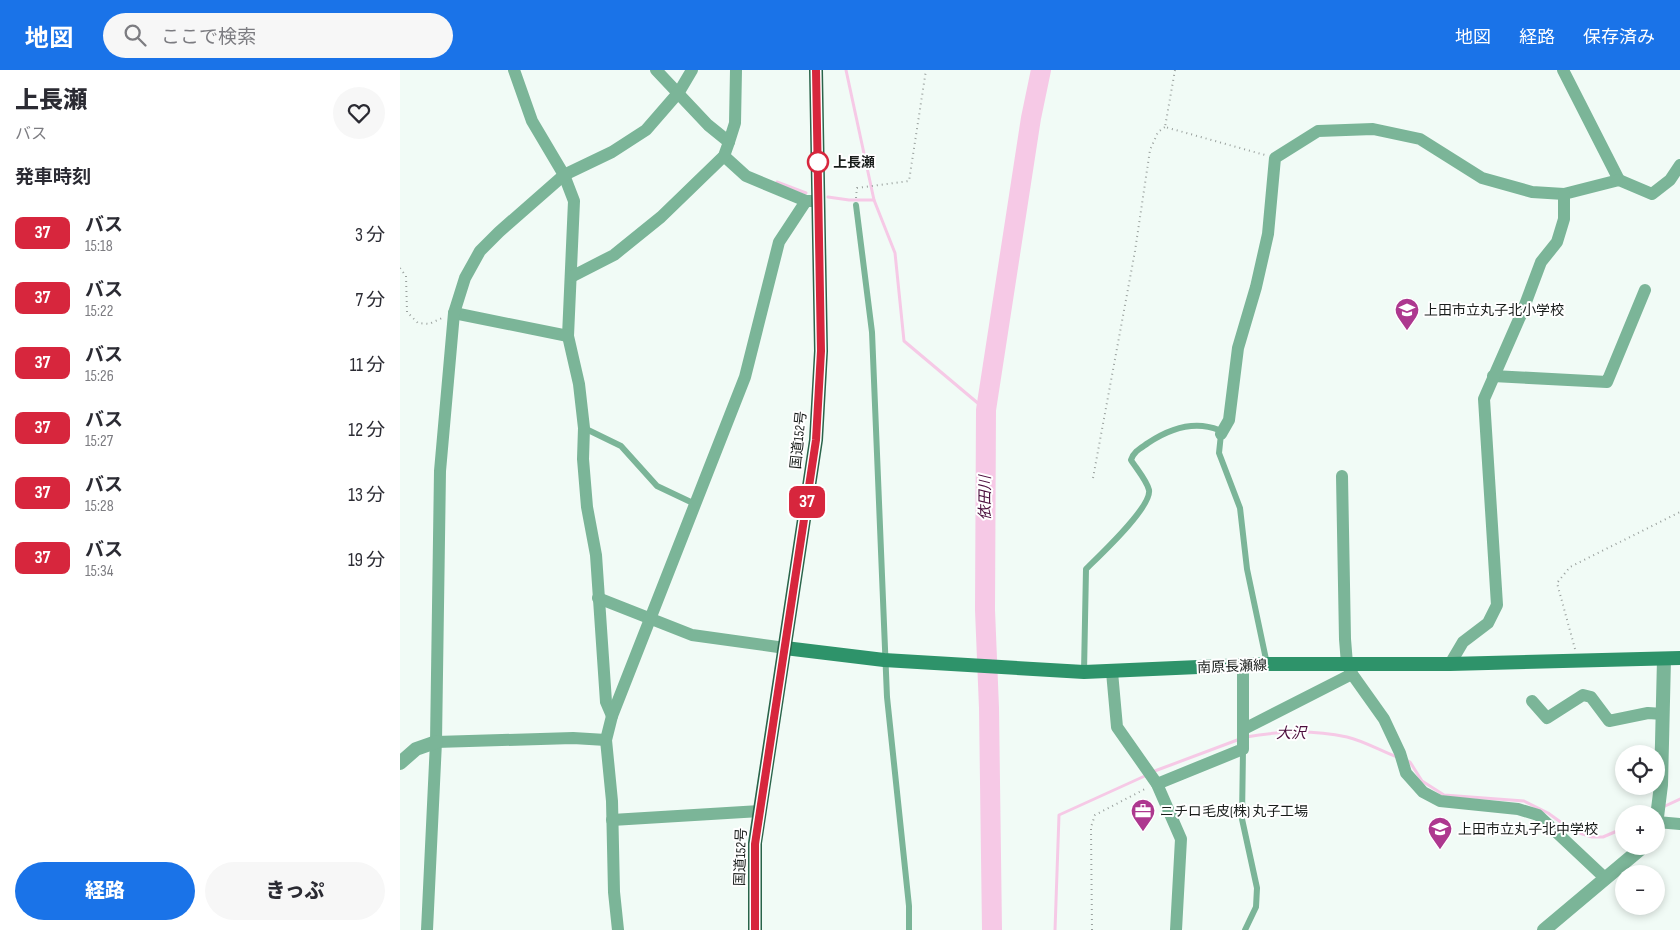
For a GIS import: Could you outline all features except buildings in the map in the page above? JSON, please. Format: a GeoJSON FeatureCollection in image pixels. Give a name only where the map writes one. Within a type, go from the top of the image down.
{"type":"FeatureCollection","features":[{"type":"Feature","properties":{"kind":"highway","name":"国道152号"},"geometry":{"type":"LineString","coordinates":[[755,930],[755,844],[816,440],[821,351],[812,201],[816,70]]}},
{"type":"Feature","properties":{"kind":"main road","name":"南原長瀬線"},"geometry":{"type":"LineString","coordinates":[[785,648],[884,660],[1084,672],[1267,664],[1350,669],[1450,664],[1680,658]]}},
{"type":"Feature","properties":{"kind":"street"},"geometry":{"type":"LineString","coordinates":[[514,70],[532,121],[564,175],[574,202],[568,336],[579,384],[584,428],[583,459],[587,507],[596,554],[606,702],[612,716]]}},
{"type":"Feature","properties":{"kind":"street"},"geometry":{"type":"LineString","coordinates":[[656,70],[679,92],[708,125],[729,142]]}},
{"type":"Feature","properties":{"kind":"street"},"geometry":{"type":"LineString","coordinates":[[427,930],[436,742],[440,471],[454,313],[465,278],[480,251],[512,219],[564,175],[612,152],[646,130],[679,92],[692,70]]}},
{"type":"Feature","properties":{"kind":"street"},"geometry":{"type":"LineString","coordinates":[[571,277],[614,255],[661,216],[724,156],[736,123],[736,70]]}},
{"type":"Feature","properties":{"kind":"street"},"geometry":{"type":"LineString","coordinates":[[1563,70],[1619,180]]}},
{"type":"Feature","properties":{"kind":"street"},"geometry":{"type":"LineString","coordinates":[[1221,434],[1229,420],[1238,348],[1256,287],[1268,234],[1275,158],[1318,131],[1373,129],[1420,139],[1482,178],[1532,192],[1564,194],[1619,180],[1652,194],[1670,180],[1680,164]]}},
{"type":"Feature","properties":{"kind":"street"},"geometry":{"type":"LineString","coordinates":[[618,930],[614,892],[612,820],[606,740],[612,716],[746,377],[779,242],[812,201],[746,176],[724,156]]}},
{"type":"Feature","properties":{"kind":"street"},"geometry":{"type":"LineString","coordinates":[[1450,664],[1463,642],[1488,623],[1497,605],[1484,399],[1524,310],[1541,262],[1557,242],[1564,219],[1564,194]]}},
{"type":"Feature","properties":{"kind":"street"},"geometry":{"type":"LineString","coordinates":[[1493,376],[1607,382],[1645,290]]}},
{"type":"Feature","properties":{"kind":"street"},"geometry":{"type":"LineString","coordinates":[[454,313],[568,336]]}},
{"type":"Feature","properties":{"kind":"street"},"geometry":{"type":"LineString","coordinates":[[1342,476],[1345,639],[1350,669],[1384,719],[1400,753],[1406,773],[1423,792],[1440,801],[1518,809],[1538,815],[1605,878]]}},
{"type":"Feature","properties":{"kind":"street"},"geometry":{"type":"LineString","coordinates":[[598,598],[692,634],[785,648]]}},
{"type":"Feature","properties":{"kind":"street"},"geometry":{"type":"LineString","coordinates":[[1659,805],[1664,659]]}},
{"type":"Feature","properties":{"kind":"street"},"geometry":{"type":"LineString","coordinates":[[1156,784],[1243,749],[1243,665]]}},
{"type":"Feature","properties":{"kind":"street"},"geometry":{"type":"LineString","coordinates":[[1244,728],[1350,669]]}},
{"type":"Feature","properties":{"kind":"street"},"geometry":{"type":"LineString","coordinates":[[1112,672],[1117,727],[1156,784],[1181,839],[1176,930]]}},
{"type":"Feature","properties":{"kind":"street"},"geometry":{"type":"LineString","coordinates":[[1532,701],[1547,718],[1582,695],[1591,697],[1608,721],[1648,713],[1663,714]]}},
{"type":"Feature","properties":{"kind":"street"},"geometry":{"type":"LineString","coordinates":[[400,763],[416,749],[436,742],[574,738],[606,740]]}},
{"type":"Feature","properties":{"kind":"street"},"geometry":{"type":"LineString","coordinates":[[612,820],[760,810]]}},
{"type":"Feature","properties":{"kind":"street"},"geometry":{"type":"LineString","coordinates":[[1665,823],[1680,824]]}},
{"type":"Feature","properties":{"kind":"street"},"geometry":{"type":"LineString","coordinates":[[1544,930],[1633,855]]}},
{"type":"Feature","properties":{"kind":"lane"},"geometry":{"type":"LineString","coordinates":[[856,205],[872,332],[884,660],[909,906],[909,930]]}},
{"type":"Feature","properties":{"kind":"lane"},"geometry":{"type":"LineString","coordinates":[[1084,672],[1086,569],[1125,528],[1148,500],[1149,490],[1132,460],[1133,454],[1164,432],[1194,425],[1209,426],[1219,430],[1221,434],[1219,453],[1240,508],[1247,569],[1267,664]]}},
{"type":"Feature","properties":{"kind":"lane"},"geometry":{"type":"LineString","coordinates":[[584,428],[621,446],[657,486],[696,505]]}},
{"type":"Feature","properties":{"kind":"lane"},"geometry":{"type":"LineString","coordinates":[[1243,749],[1242,819],[1257,888],[1256,906],[1245,930]]}},
{"type":"Feature","properties":{"kind":"path"},"geometry":{"type":"LineString","coordinates":[[856,196],[857,188],[909,181],[926,70]]}},
{"type":"Feature","properties":{"kind":"path"},"geometry":{"type":"LineString","coordinates":[[1165,128],[1175,70]]}},
{"type":"Feature","properties":{"kind":"path"},"geometry":{"type":"LineString","coordinates":[[1093,478],[1135,251],[1150,150],[1158,132],[1165,128],[1275,158]]}},
{"type":"Feature","properties":{"kind":"path"},"geometry":{"type":"LineString","coordinates":[[400,268],[406,276],[407,312],[418,323],[429,324],[454,313]]}},
{"type":"Feature","properties":{"kind":"path"},"geometry":{"type":"LineString","coordinates":[[1577,660],[1557,583],[1570,567],[1680,512]]}},
{"type":"Feature","properties":{"kind":"path"},"geometry":{"type":"LineString","coordinates":[[1092,930],[1091,827],[1095,815],[1156,784]]}},
{"type":"Feature","properties":{"kind":"waterway"},"geometry":{"type":"LineString","coordinates":[[846,70],[874,200],[895,253],[904,341],[986,410]]}},
{"type":"Feature","properties":{"kind":"waterway","name":"依田川"},"geometry":{"type":"LineString","coordinates":[[992,930],[989,708],[985,610],[986,410],[1031,118],[1041,70]]}},
{"type":"Feature","properties":{"kind":"waterway"},"geometry":{"type":"LineString","coordinates":[[777,182],[806,193]]}},
{"type":"Feature","properties":{"kind":"waterway"},"geometry":{"type":"LineString","coordinates":[[828,197],[849,200],[874,200]]}},
{"type":"Feature","properties":{"kind":"waterway","name":"大沢"},"geometry":{"type":"LineString","coordinates":[[1246,737],[1271,733],[1322,733],[1360,741],[1397,757]]}},
{"type":"Feature","properties":{"kind":"waterway","name":"大沢"},"geometry":{"type":"LineString","coordinates":[[1152,772],[1240,739]]}},
{"type":"Feature","properties":{"kind":"waterway","name":"大沢"},"geometry":{"type":"LineString","coordinates":[[1406,760],[1410,762],[1422,781],[1444,795],[1524,801],[1548,813],[1573,831],[1592,837],[1603,837],[1615,832]]}},
{"type":"Feature","properties":{"kind":"waterway","name":"大沢"},"geometry":{"type":"LineString","coordinates":[[1055,930],[1059,815],[1147,775]]}},
{"type":"Feature","properties":{"kind":"waterway","name":"大沢"},"geometry":{"type":"LineString","coordinates":[[1665,806],[1680,799]]}},
{"type":"Feature","properties":{"kind":"bus line","name":"37"},"geometry":{"type":"LineString","coordinates":[[755,930],[755,844],[816,440],[821,351],[816,70]]}},
{"type":"Feature","properties":{"kind":"place","name":"上長瀬"},"geometry":{"type":"Point","coordinates":[818,162]}},
{"type":"Feature","properties":{"kind":"place","name":"上田市立丸子北小学校"},"geometry":{"type":"Point","coordinates":[1407,331]}},
{"type":"Feature","properties":{"kind":"place","name":"ニチロ毛皮(株) 丸子工場"},"geometry":{"type":"Point","coordinates":[1143,832]}},
{"type":"Feature","properties":{"kind":"place","name":"上田市立丸子北中学校"},"geometry":{"type":"Point","coordinates":[1440,850]}}]}
